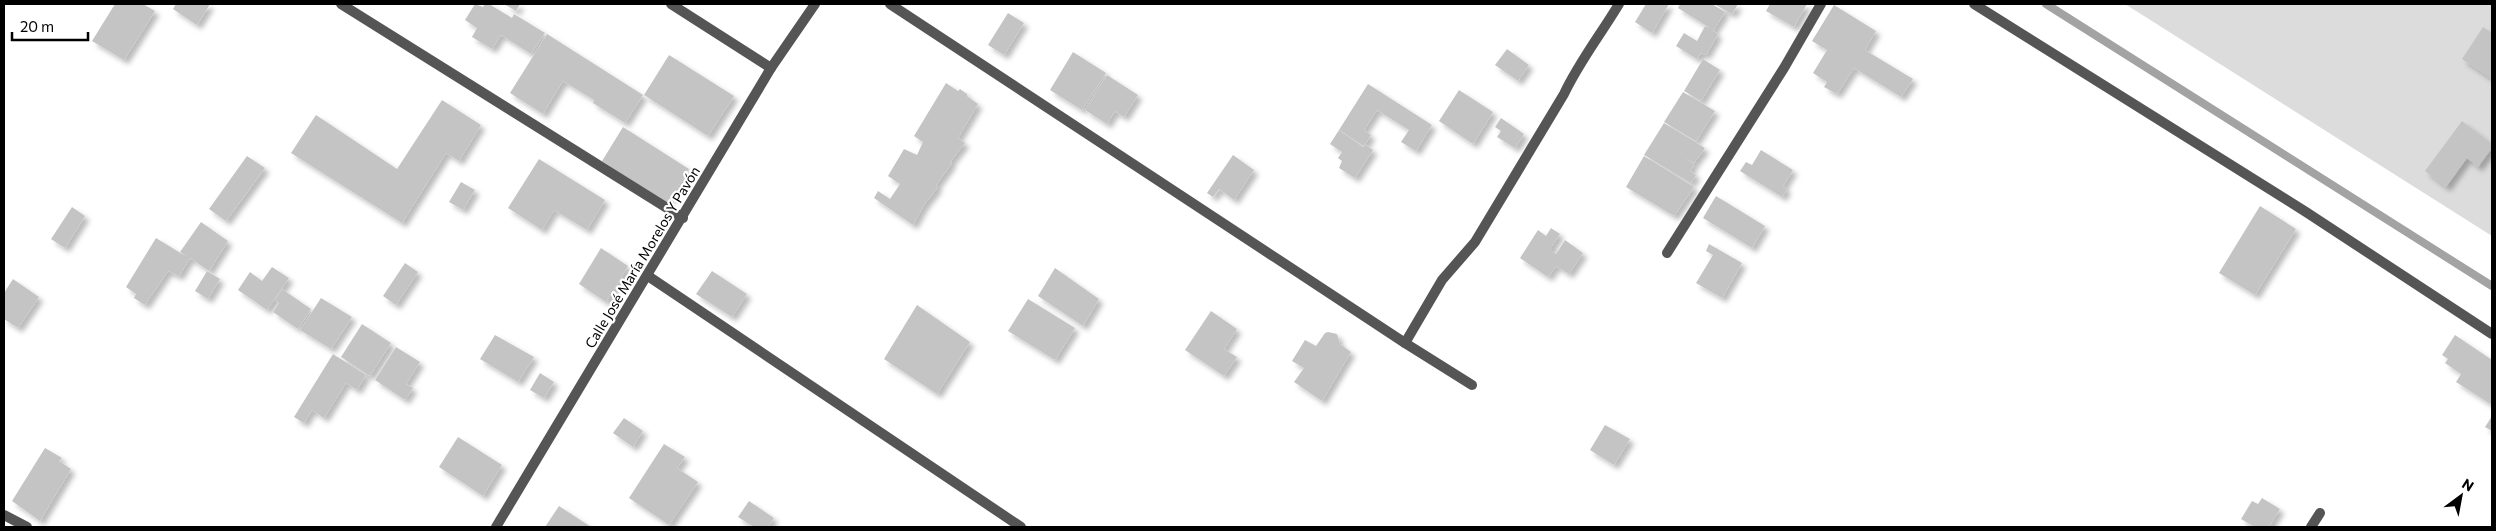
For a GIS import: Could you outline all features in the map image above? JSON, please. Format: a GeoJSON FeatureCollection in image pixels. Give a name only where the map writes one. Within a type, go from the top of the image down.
{"type":"FeatureCollection","features":[{"type":"Feature","properties":{"kind":"street"},"geometry":{"type":"LineString","coordinates":[[341,4],[683,218]]}},
{"type":"Feature","properties":{"kind":"street"},"geometry":{"type":"LineString","coordinates":[[671,4],[771,68]]}},
{"type":"Feature","properties":{"kind":"street","name":"Calle José María Morelos Y Pavón"},"geometry":{"type":"LineString","coordinates":[[496,527],[683,218],[771,68],[815,4]]}},
{"type":"Feature","properties":{"kind":"street"},"geometry":{"type":"LineString","coordinates":[[890,4],[1405,343],[1472,385]]}},
{"type":"Feature","properties":{"kind":"street"},"geometry":{"type":"LineString","coordinates":[[1405,343],[1442,280],[1475,242],[1564,94],[1575,70],[1595,44],[1619,4]]}},
{"type":"Feature","properties":{"kind":"street"},"geometry":{"type":"LineString","coordinates":[[1667,252],[1784,68],[1821,4]]}},
{"type":"Feature","properties":{"kind":"street"},"geometry":{"type":"LineString","coordinates":[[1974,4],[2306,212],[2492,334]]}},
{"type":"Feature","properties":{"kind":"street"},"geometry":{"type":"LineString","coordinates":[[648,276],[1021,527]]}},
{"type":"Feature","properties":{"kind":"street"},"geometry":{"type":"LineString","coordinates":[[2311,527],[2320,513]]}},
{"type":"Feature","properties":{"kind":"street"},"geometry":{"type":"LineString","coordinates":[[4,515],[27,527]]}},
{"type":"Feature","properties":{"kind":"shaded area"},"geometry":{"type":"Polygon","coordinates":[[[2125,4],[2492,4],[2492,236],[2125,4]]]}},
{"type":"Feature","properties":{"kind":"building"},"geometry":{"type":"Polygon","coordinates":[[[115,4],[143,4],[155,11],[124,60],[92,41],[115,4]]]}},
{"type":"Feature","properties":{"kind":"building"},"geometry":{"type":"Polygon","coordinates":[[[176,4],[210,4],[197,25],[173,9],[176,4]]]}},
{"type":"Feature","properties":{"kind":"building"},"geometry":{"type":"Polygon","coordinates":[[[475,4],[483,7],[485,4],[489,4],[512,18],[514,14],[545,33],[531,54],[501,35],[492,49],[472,37],[477,28],[465,20],[475,4]]]}},
{"type":"Feature","properties":{"kind":"building"},"geometry":{"type":"Polygon","coordinates":[[[504,4],[520,4],[516,11],[504,4]]]}},
{"type":"Feature","properties":{"kind":"building"},"geometry":{"type":"Polygon","coordinates":[[[1646,4],[1669,4],[1652,33],[1635,22],[1646,4]]]}},
{"type":"Feature","properties":{"kind":"building"},"geometry":{"type":"Polygon","coordinates":[[[1680,4],[1712,4],[1725,12],[1713,31],[1718,34],[1706,55],[1701,53],[1697,59],[1676,46],[1684,33],[1697,41],[1705,26],[1710,28],[1678,8],[1680,4]]]}},
{"type":"Feature","properties":{"kind":"building"},"geometry":{"type":"Polygon","coordinates":[[[1714,4],[1738,4],[1732,14],[1714,4]]]}},
{"type":"Feature","properties":{"kind":"building"},"geometry":{"type":"Polygon","coordinates":[[[1770,4],[1807,4],[1794,27],[1766,11],[1770,4]]]}},
{"type":"Feature","properties":{"kind":"building"},"geometry":{"type":"Polygon","coordinates":[[[1834,5],[1876,31],[1865,50],[1913,79],[1901,97],[1854,68],[1837,94],[1824,87],[1827,82],[1813,73],[1827,50],[1812,41],[1834,5]]]}},
{"type":"Feature","properties":{"kind":"building"},"geometry":{"type":"Polygon","coordinates":[[[1008,13],[1024,23],[1004,55],[988,45],[1008,13]]]}},
{"type":"Feature","properties":{"kind":"building"},"geometry":{"type":"Polygon","coordinates":[[[2483,27],[2492,33],[2492,79],[2462,59],[2483,27]]]}},
{"type":"Feature","properties":{"kind":"building"},"geometry":{"type":"Polygon","coordinates":[[[547,34],[643,95],[625,123],[593,103],[594,100],[563,81],[543,114],[510,93],[547,34]]]}},
{"type":"Feature","properties":{"kind":"building"},"geometry":{"type":"Polygon","coordinates":[[[1507,49],[1529,65],[1518,81],[1495,65],[1507,49]]]}},
{"type":"Feature","properties":{"kind":"building"},"geometry":{"type":"Polygon","coordinates":[[[1073,52],[1106,73],[1082,110],[1050,90],[1073,52]]]}},
{"type":"Feature","properties":{"kind":"building"},"geometry":{"type":"Polygon","coordinates":[[[669,55],[734,96],[708,136],[644,95],[669,55]]]}},
{"type":"Feature","properties":{"kind":"building"},"geometry":{"type":"Polygon","coordinates":[[[1703,59],[1720,70],[1701,101],[1684,91],[1703,59]]]}},
{"type":"Feature","properties":{"kind":"building"},"geometry":{"type":"Polygon","coordinates":[[[1107,75],[1138,95],[1124,117],[1115,111],[1107,124],[1085,110],[1107,75]]]}},
{"type":"Feature","properties":{"kind":"building"},"geometry":{"type":"Polygon","coordinates":[[[946,83],[958,91],[960,89],[978,104],[958,138],[965,143],[950,162],[952,163],[936,185],[938,187],[924,205],[913,225],[874,198],[878,191],[890,199],[900,184],[888,176],[904,149],[917,155],[923,142],[914,136],[946,83]]]}},
{"type":"Feature","properties":{"kind":"building"},"geometry":{"type":"Polygon","coordinates":[[[1368,84],[1432,125],[1416,151],[1401,142],[1409,130],[1377,110],[1364,130],[1371,135],[1364,146],[1339,130],[1368,84]]]}},
{"type":"Feature","properties":{"kind":"building"},"geometry":{"type":"Polygon","coordinates":[[[1459,90],[1493,112],[1473,144],[1439,121],[1459,90]]]}},
{"type":"Feature","properties":{"kind":"building"},"geometry":{"type":"Polygon","coordinates":[[[1683,92],[1715,111],[1696,141],[1664,122],[1683,92]]]}},
{"type":"Feature","properties":{"kind":"building"},"geometry":{"type":"Polygon","coordinates":[[[442,100],[481,125],[459,161],[446,153],[402,223],[291,153],[316,115],[397,169],[442,100]]]}},
{"type":"Feature","properties":{"kind":"building"},"geometry":{"type":"Polygon","coordinates":[[[1501,118],[1524,134],[1515,148],[1497,137],[1501,131],[1495,127],[1501,118]]]}},
{"type":"Feature","properties":{"kind":"building"},"geometry":{"type":"Polygon","coordinates":[[[2462,121],[2492,144],[2492,148],[2478,167],[2467,158],[2446,187],[2425,171],[2462,121]]]}},
{"type":"Feature","properties":{"kind":"building"},"geometry":{"type":"Polygon","coordinates":[[[1664,123],[1705,148],[1694,163],[1685,158],[1694,164],[1690,171],[1696,175],[1691,183],[1644,155],[1664,123]]]}},
{"type":"Feature","properties":{"kind":"building"},"geometry":{"type":"Polygon","coordinates":[[[623,127],[689,169],[667,203],[602,161],[623,127]]]}},
{"type":"Feature","properties":{"kind":"building"},"geometry":{"type":"Polygon","coordinates":[[[1339,130],[1363,147],[1366,145],[1373,150],[1355,178],[1339,168],[1342,161],[1338,158],[1342,152],[1330,144],[1339,130]]]}},
{"type":"Feature","properties":{"kind":"building"},"geometry":{"type":"Polygon","coordinates":[[[1761,150],[1793,170],[1783,186],[1787,189],[1782,197],[1740,171],[1746,162],[1752,165],[1761,150]]]}},
{"type":"Feature","properties":{"kind":"building"},"geometry":{"type":"Polygon","coordinates":[[[1233,155],[1254,170],[1234,200],[1219,189],[1213,197],[1207,193],[1233,155]]]}},
{"type":"Feature","properties":{"kind":"building"},"geometry":{"type":"Polygon","coordinates":[[[247,156],[265,168],[226,221],[209,209],[247,156]]]}},
{"type":"Feature","properties":{"kind":"building"},"geometry":{"type":"Polygon","coordinates":[[[1644,156],[1694,187],[1674,216],[1626,187],[1644,156]]]}},
{"type":"Feature","properties":{"kind":"building"},"geometry":{"type":"Polygon","coordinates":[[[539,159],[605,200],[587,230],[554,210],[542,230],[508,208],[539,159]]]}},
{"type":"Feature","properties":{"kind":"building"},"geometry":{"type":"Polygon","coordinates":[[[461,182],[475,190],[463,210],[449,202],[461,182]]]}},
{"type":"Feature","properties":{"kind":"building"},"geometry":{"type":"Polygon","coordinates":[[[1716,196],[1765,226],[1752,248],[1703,218],[1716,196]]]}},
{"type":"Feature","properties":{"kind":"building"},"geometry":{"type":"Polygon","coordinates":[[[2260,206],[2296,229],[2255,295],[2219,273],[2260,206]]]}},
{"type":"Feature","properties":{"kind":"building"},"geometry":{"type":"Polygon","coordinates":[[[72,207],[85,216],[65,248],[51,239],[72,207]]]}},
{"type":"Feature","properties":{"kind":"building"},"geometry":{"type":"Polygon","coordinates":[[[201,222],[228,241],[209,271],[190,258],[179,276],[168,271],[145,305],[134,298],[136,294],[126,287],[156,238],[187,257],[180,252],[201,222]]]}},
{"type":"Feature","properties":{"kind":"building"},"geometry":{"type":"Polygon","coordinates":[[[1551,228],[1560,234],[1552,246],[1552,251],[1556,254],[1565,240],[1583,253],[1569,274],[1556,266],[1548,277],[1520,258],[1538,230],[1546,236],[1551,228]]]}},
{"type":"Feature","properties":{"kind":"building"},"geometry":{"type":"Polygon","coordinates":[[[1709,244],[1742,263],[1722,298],[1696,283],[1713,255],[1706,251],[1709,244]]]}},
{"type":"Feature","properties":{"kind":"building"},"geometry":{"type":"Polygon","coordinates":[[[601,248],[628,266],[606,302],[579,284],[601,248]]]}},
{"type":"Feature","properties":{"kind":"building"},"geometry":{"type":"Polygon","coordinates":[[[405,263],[418,272],[396,305],[383,296],[405,263]]]}},
{"type":"Feature","properties":{"kind":"building"},"geometry":{"type":"Polygon","coordinates":[[[272,267],[289,278],[267,310],[238,290],[250,272],[262,281],[272,267]]]}},
{"type":"Feature","properties":{"kind":"building"},"geometry":{"type":"Polygon","coordinates":[[[1055,268],[1099,299],[1083,326],[1038,296],[1055,268]]]}},
{"type":"Feature","properties":{"kind":"building"},"geometry":{"type":"Polygon","coordinates":[[[207,271],[220,279],[208,299],[195,291],[207,271]]]}},
{"type":"Feature","properties":{"kind":"building"},"geometry":{"type":"Polygon","coordinates":[[[712,271],[747,294],[732,317],[696,294],[712,271]]]}},
{"type":"Feature","properties":{"kind":"building"},"geometry":{"type":"Polygon","coordinates":[[[13,279],[39,297],[18,328],[4,319],[4,293],[13,279]]]}},
{"type":"Feature","properties":{"kind":"building"},"geometry":{"type":"Polygon","coordinates":[[[282,289],[311,309],[298,329],[273,312],[279,303],[275,300],[282,289]]]}},
{"type":"Feature","properties":{"kind":"building"},"geometry":{"type":"Polygon","coordinates":[[[321,298],[352,317],[331,349],[300,330],[321,298]]]}},
{"type":"Feature","properties":{"kind":"building"},"geometry":{"type":"Polygon","coordinates":[[[1028,299],[1075,328],[1055,360],[1008,331],[1028,299]]]}},
{"type":"Feature","properties":{"kind":"building"},"geometry":{"type":"Polygon","coordinates":[[[917,305],[970,342],[937,394],[884,359],[917,305]]]}},
{"type":"Feature","properties":{"kind":"building"},"geometry":{"type":"Polygon","coordinates":[[[1211,311],[1237,329],[1224,349],[1237,357],[1224,376],[1185,350],[1211,311]]]}},
{"type":"Feature","properties":{"kind":"building"},"geometry":{"type":"Polygon","coordinates":[[[362,324],[391,343],[370,376],[341,357],[362,324]]]}},
{"type":"Feature","properties":{"kind":"building"},"geometry":{"type":"Polygon","coordinates":[[[1325,333],[1337,334],[1340,344],[1351,352],[1322,401],[1294,382],[1304,368],[1292,361],[1305,340],[1316,346],[1325,333]]]}},
{"type":"Feature","properties":{"kind":"building"},"geometry":{"type":"Polygon","coordinates":[[[495,335],[534,357],[518,382],[480,359],[495,335]]]}},
{"type":"Feature","properties":{"kind":"building"},"geometry":{"type":"Polygon","coordinates":[[[2455,335],[2492,360],[2492,405],[2456,382],[2461,374],[2445,363],[2448,359],[2442,355],[2455,335]]]}},
{"type":"Feature","properties":{"kind":"building"},"geometry":{"type":"Polygon","coordinates":[[[396,347],[420,362],[406,384],[413,388],[405,400],[375,380],[396,347]]]}},
{"type":"Feature","properties":{"kind":"building"},"geometry":{"type":"Polygon","coordinates":[[[333,354],[366,375],[357,390],[346,383],[324,418],[312,410],[304,423],[294,417],[333,354]]]}},
{"type":"Feature","properties":{"kind":"building"},"geometry":{"type":"Polygon","coordinates":[[[540,373],[554,382],[544,398],[530,390],[540,373]]]}},
{"type":"Feature","properties":{"kind":"building"},"geometry":{"type":"Polygon","coordinates":[[[2492,416],[2492,431],[2485,427],[2492,416]]]}},
{"type":"Feature","properties":{"kind":"building"},"geometry":{"type":"Polygon","coordinates":[[[624,418],[643,431],[633,447],[613,433],[624,418]]]}},
{"type":"Feature","properties":{"kind":"building"},"geometry":{"type":"Polygon","coordinates":[[[1605,425],[1630,439],[1614,465],[1590,450],[1605,425]]]}},
{"type":"Feature","properties":{"kind":"building"},"geometry":{"type":"Polygon","coordinates":[[[458,437],[502,465],[483,496],[439,467],[458,437]]]}},
{"type":"Feature","properties":{"kind":"building"},"geometry":{"type":"Polygon","coordinates":[[[664,444],[685,457],[677,468],[698,482],[669,525],[629,498],[664,444]]]}},
{"type":"Feature","properties":{"kind":"building"},"geometry":{"type":"Polygon","coordinates":[[[45,448],[62,458],[59,461],[71,469],[40,521],[12,501],[45,448]]]}},
{"type":"Feature","properties":{"kind":"building"},"geometry":{"type":"Polygon","coordinates":[[[2262,498],[2280,509],[2269,527],[2255,527],[2241,519],[2252,501],[2258,504],[2262,498]]]}},
{"type":"Feature","properties":{"kind":"building"},"geometry":{"type":"Polygon","coordinates":[[[749,501],[774,518],[768,527],[754,527],[738,517],[749,501]]]}},
{"type":"Feature","properties":{"kind":"building"},"geometry":{"type":"Polygon","coordinates":[[[559,506],[591,527],[545,527],[559,506]]]}},
{"type":"Feature","properties":{"kind":"waterway"},"geometry":{"type":"LineString","coordinates":[[2046,4],[2492,286]]}}]}
